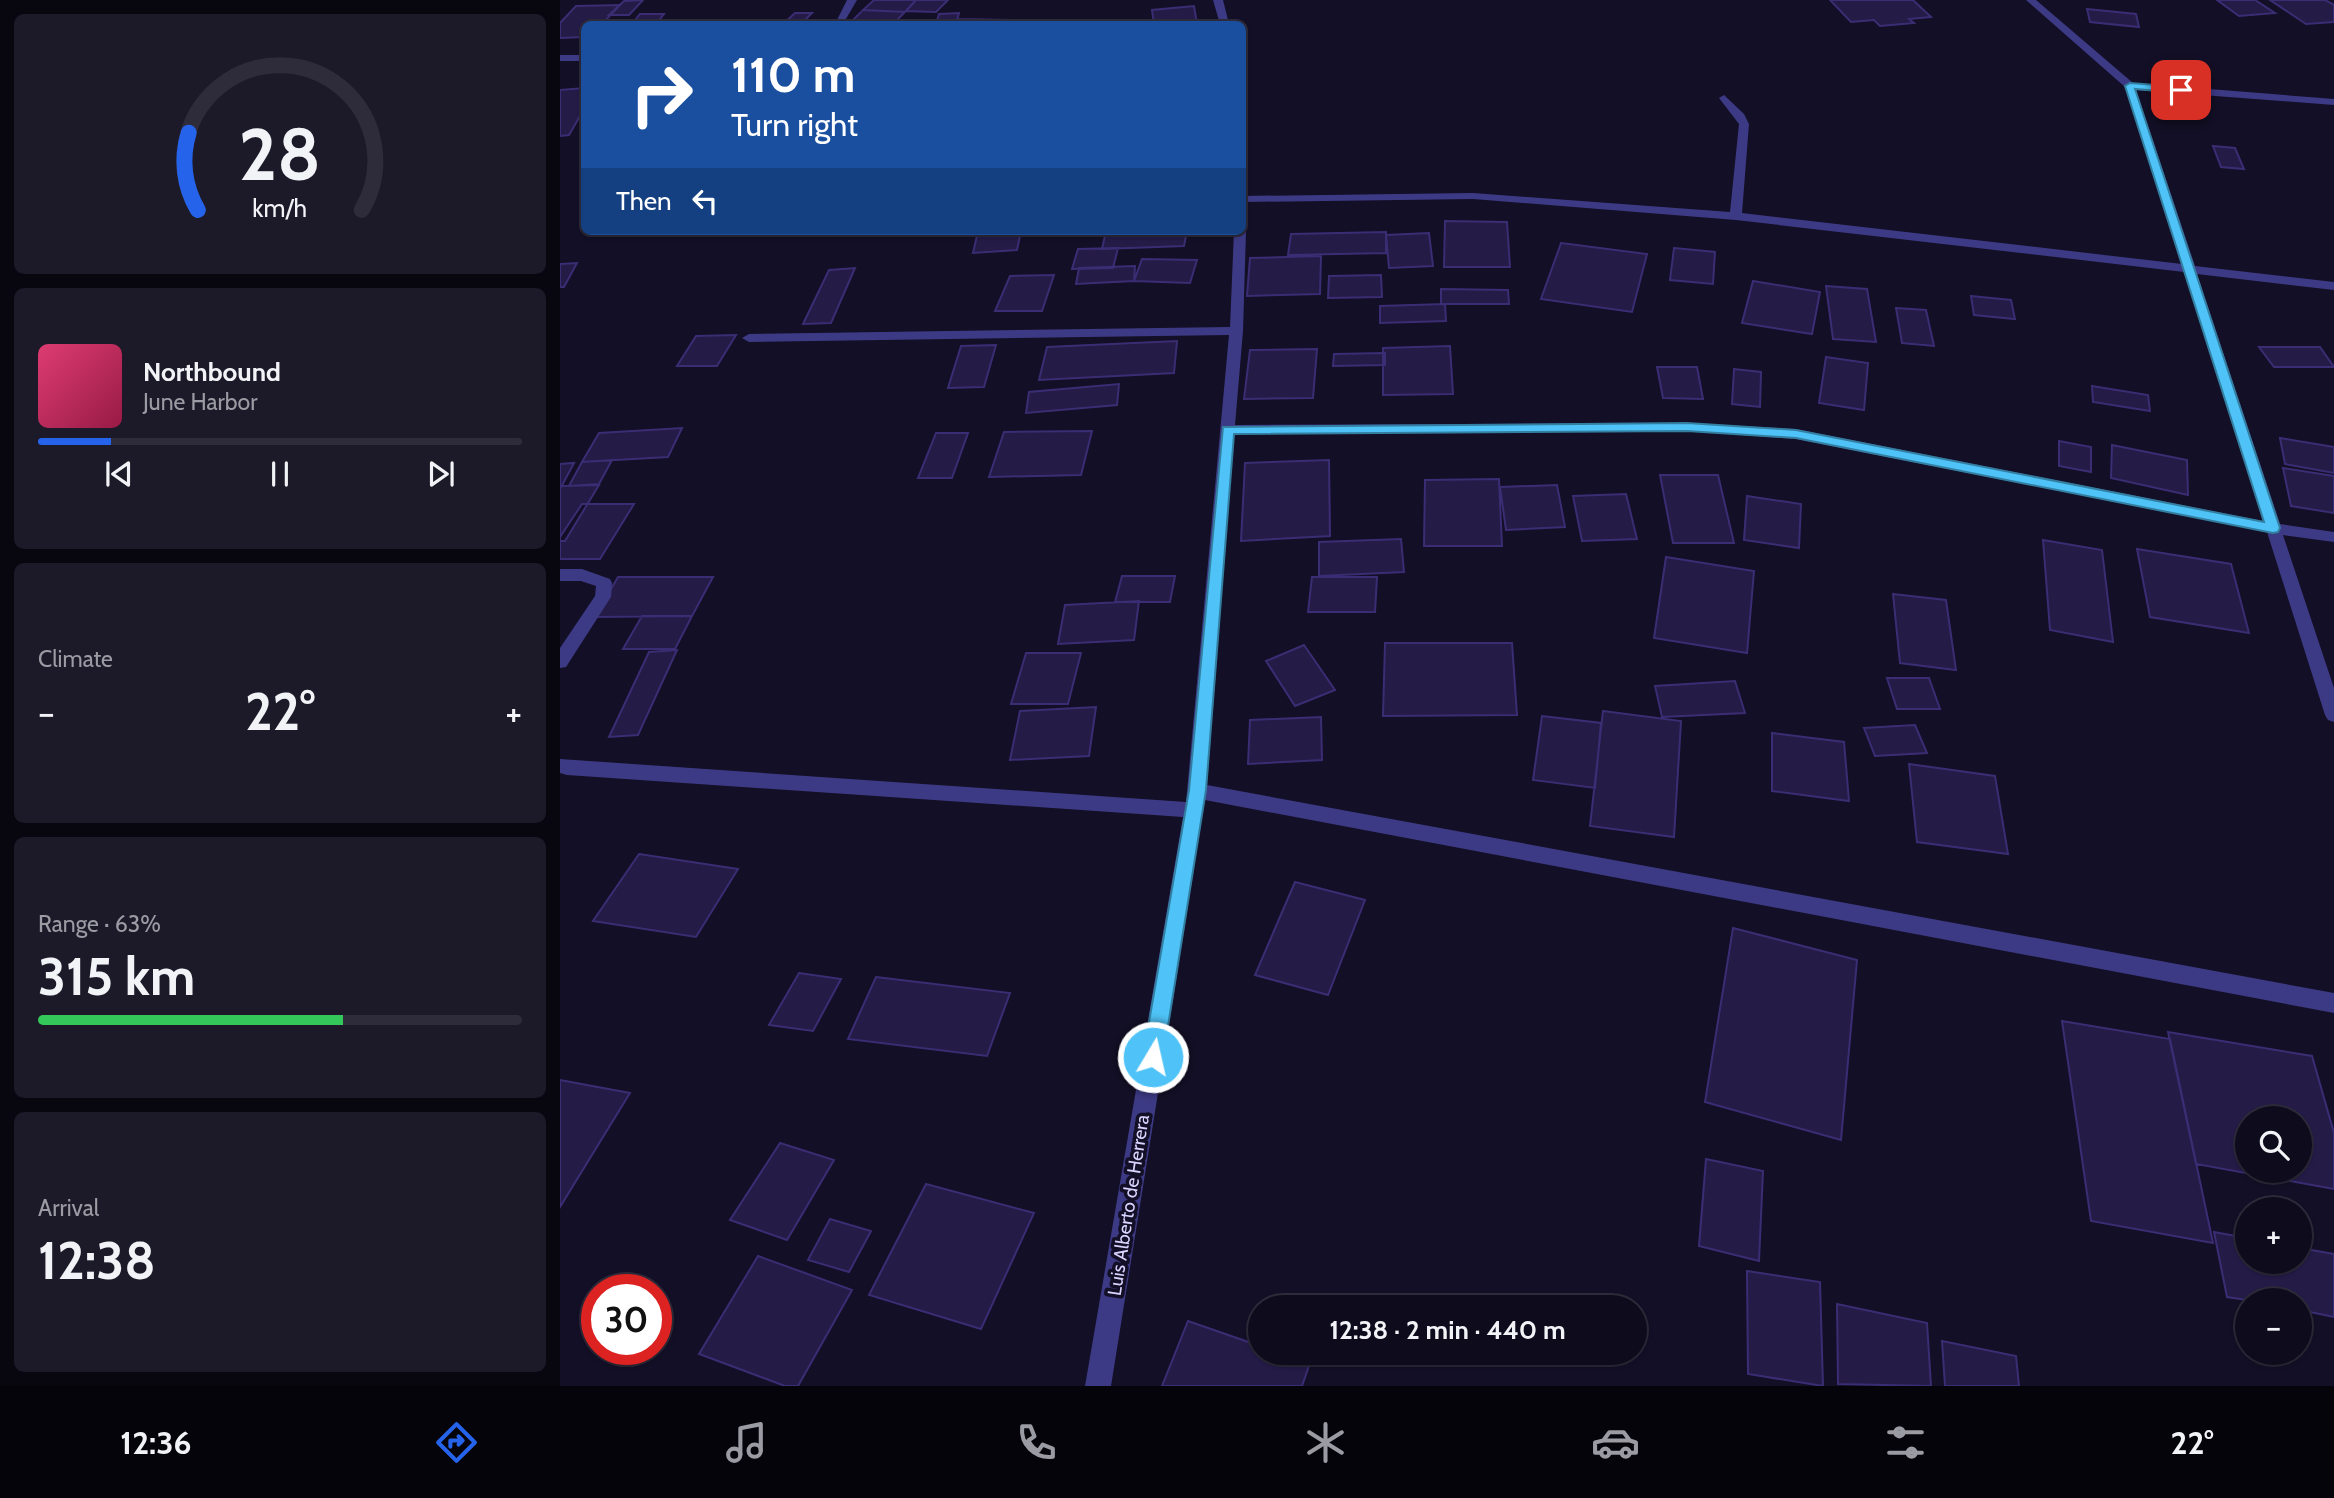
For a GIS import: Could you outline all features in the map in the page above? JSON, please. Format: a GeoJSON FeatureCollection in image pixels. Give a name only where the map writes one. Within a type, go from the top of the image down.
{"type":"FeatureCollection","features":[{"type":"Feature","properties":{"kind":"street"},"geometry":{"type":"LineString","coordinates":[[841,21],[852,0]]}},
{"type":"Feature","properties":{"kind":"street"},"geometry":{"type":"LineString","coordinates":[[1218,0],[1224,21]]}},
{"type":"Feature","properties":{"kind":"street"},"geometry":{"type":"LineString","coordinates":[[2031,0],[2130,86],[2334,715]]}},
{"type":"Feature","properties":{"kind":"street"},"geometry":{"type":"LineString","coordinates":[[560,58],[581,58]]}},
{"type":"Feature","properties":{"kind":"street"},"geometry":{"type":"LineString","coordinates":[[2130,86],[2334,102]]}},
{"type":"Feature","properties":{"kind":"street"},"geometry":{"type":"LineString","coordinates":[[1724,98],[1744,124],[1736,216]]}},
{"type":"Feature","properties":{"kind":"street"},"geometry":{"type":"LineString","coordinates":[[1246,199],[1473,196],[1736,216],[2334,286]]}},
{"type":"Feature","properties":{"kind":"street","name":"Luis Alberto de Herrera"},"geometry":{"type":"LineString","coordinates":[[1098,1386],[1196,800],[1236,331],[1240,235]]}},
{"type":"Feature","properties":{"kind":"street"},"geometry":{"type":"LineString","coordinates":[[749,338],[1236,331]]}},
{"type":"Feature","properties":{"kind":"street"},"geometry":{"type":"LineString","coordinates":[[1228,430],[1687,427],[1796,434],[2273,528],[2334,537]]}},
{"type":"Feature","properties":{"kind":"street"},"geometry":{"type":"LineString","coordinates":[[560,575],[582,575],[604,583],[603,597],[560,662]]}},
{"type":"Feature","properties":{"kind":"street"},"geometry":{"type":"LineString","coordinates":[[560,766],[1196,800],[2334,1003]]}},
{"type":"Feature","properties":{"kind":"building"},"geometry":{"type":"Polygon","coordinates":[[[643,0],[629,15],[609,15],[624,1],[643,0]]]}},
{"type":"Feature","properties":{"kind":"building"},"geometry":{"type":"Polygon","coordinates":[[[874,0],[916,0],[905,12],[863,10],[874,0]]]}},
{"type":"Feature","properties":{"kind":"building"},"geometry":{"type":"Polygon","coordinates":[[[916,0],[948,0],[936,12],[906,11],[916,0]]]}},
{"type":"Feature","properties":{"kind":"building"},"geometry":{"type":"Polygon","coordinates":[[[1830,0],[1913,0],[1931,17],[1909,19],[1914,23],[1880,26],[1874,20],[1851,22],[1830,0]]]}},
{"type":"Feature","properties":{"kind":"building"},"geometry":{"type":"Polygon","coordinates":[[[2217,0],[2255,0],[2275,13],[2239,16],[2217,0]]]}},
{"type":"Feature","properties":{"kind":"building"},"geometry":{"type":"Polygon","coordinates":[[[2270,0],[2325,0],[2334,5],[2334,22],[2306,24],[2270,0]]]}},
{"type":"Feature","properties":{"kind":"building"},"geometry":{"type":"Polygon","coordinates":[[[620,5],[605,21],[581,21],[581,37],[560,38],[560,23],[576,6],[620,5]]]}},
{"type":"Feature","properties":{"kind":"building"},"geometry":{"type":"Polygon","coordinates":[[[1194,6],[1196,21],[1154,21],[1152,10],[1194,6]]]}},
{"type":"Feature","properties":{"kind":"building"},"geometry":{"type":"Polygon","coordinates":[[[2087,9],[2136,14],[2139,27],[2090,22],[2087,9]]]}},
{"type":"Feature","properties":{"kind":"building"},"geometry":{"type":"Polygon","coordinates":[[[863,10],[905,12],[896,21],[853,20],[863,10]]]}},
{"type":"Feature","properties":{"kind":"building"},"geometry":{"type":"Polygon","coordinates":[[[795,13],[812,13],[804,21],[786,21],[795,13]]]}},
{"type":"Feature","properties":{"kind":"building"},"geometry":{"type":"Polygon","coordinates":[[[959,13],[957,21],[937,21],[939,14],[959,13]]]}},
{"type":"Feature","properties":{"kind":"building"},"geometry":{"type":"Polygon","coordinates":[[[640,14],[664,14],[658,21],[634,21],[640,14]]]}},
{"type":"Feature","properties":{"kind":"building"},"geometry":{"type":"Polygon","coordinates":[[[958,19],[1009,20],[1008,21],[956,21],[958,19]]]}},
{"type":"Feature","properties":{"kind":"building"},"geometry":{"type":"Polygon","coordinates":[[[581,88],[581,114],[569,135],[560,136],[560,90],[581,88]]]}},
{"type":"Feature","properties":{"kind":"building"},"geometry":{"type":"Polygon","coordinates":[[[2213,146],[2235,148],[2244,169],[2221,167],[2213,146]]]}},
{"type":"Feature","properties":{"kind":"building"},"geometry":{"type":"Polygon","coordinates":[[[1445,221],[1507,222],[1510,267],[1444,267],[1445,221]]]}},
{"type":"Feature","properties":{"kind":"building"},"geometry":{"type":"Polygon","coordinates":[[[1386,232],[1386,253],[1288,255],[1291,234],[1386,232]]]}},
{"type":"Feature","properties":{"kind":"building"},"geometry":{"type":"Polygon","coordinates":[[[1429,233],[1433,266],[1389,268],[1386,235],[1429,233]]]}},
{"type":"Feature","properties":{"kind":"building"},"geometry":{"type":"Polygon","coordinates":[[[977,235],[1020,235],[1017,250],[973,253],[977,235]]]}},
{"type":"Feature","properties":{"kind":"building"},"geometry":{"type":"Polygon","coordinates":[[[1105,235],[1186,235],[1184,246],[1102,249],[1105,235]]]}},
{"type":"Feature","properties":{"kind":"building"},"geometry":{"type":"Polygon","coordinates":[[[1561,243],[1647,254],[1632,312],[1541,299],[1561,243]]]}},
{"type":"Feature","properties":{"kind":"building"},"geometry":{"type":"Polygon","coordinates":[[[1118,248],[1113,268],[1072,269],[1078,249],[1118,248]]]}},
{"type":"Feature","properties":{"kind":"building"},"geometry":{"type":"Polygon","coordinates":[[[1674,248],[1715,252],[1713,284],[1670,280],[1674,248]]]}},
{"type":"Feature","properties":{"kind":"building"},"geometry":{"type":"Polygon","coordinates":[[[1321,256],[1320,294],[1247,296],[1250,258],[1321,256]]]}},
{"type":"Feature","properties":{"kind":"building"},"geometry":{"type":"Polygon","coordinates":[[[1142,259],[1197,260],[1190,283],[1134,281],[1142,259]]]}},
{"type":"Feature","properties":{"kind":"building"},"geometry":{"type":"Polygon","coordinates":[[[577,263],[564,287],[560,287],[560,264],[577,263]]]}},
{"type":"Feature","properties":{"kind":"building"},"geometry":{"type":"Polygon","coordinates":[[[1135,266],[1134,281],[1076,284],[1079,268],[1135,266]]]}},
{"type":"Feature","properties":{"kind":"building"},"geometry":{"type":"Polygon","coordinates":[[[855,268],[831,323],[803,324],[829,270],[855,268]]]}},
{"type":"Feature","properties":{"kind":"building"},"geometry":{"type":"Polygon","coordinates":[[[1054,275],[1042,311],[995,311],[1010,276],[1054,275]]]}},
{"type":"Feature","properties":{"kind":"building"},"geometry":{"type":"Polygon","coordinates":[[[1381,275],[1382,297],[1328,298],[1329,276],[1381,275]]]}},
{"type":"Feature","properties":{"kind":"building"},"geometry":{"type":"Polygon","coordinates":[[[1753,281],[1820,292],[1812,334],[1742,323],[1753,281]]]}},
{"type":"Feature","properties":{"kind":"building"},"geometry":{"type":"Polygon","coordinates":[[[1826,286],[1867,289],[1876,342],[1833,339],[1826,286]]]}},
{"type":"Feature","properties":{"kind":"building"},"geometry":{"type":"Polygon","coordinates":[[[1441,289],[1508,290],[1509,304],[1441,304],[1441,289]]]}},
{"type":"Feature","properties":{"kind":"building"},"geometry":{"type":"Polygon","coordinates":[[[1971,296],[2011,300],[2015,319],[1974,315],[1971,296]]]}},
{"type":"Feature","properties":{"kind":"building"},"geometry":{"type":"Polygon","coordinates":[[[1445,304],[1446,321],[1380,323],[1380,306],[1445,304]]]}},
{"type":"Feature","properties":{"kind":"building"},"geometry":{"type":"Polygon","coordinates":[[[1896,308],[1926,310],[1934,346],[1902,343],[1896,308]]]}},
{"type":"Feature","properties":{"kind":"building"},"geometry":{"type":"Polygon","coordinates":[[[736,335],[717,366],[677,366],[696,336],[736,335]]]}},
{"type":"Feature","properties":{"kind":"building"},"geometry":{"type":"Polygon","coordinates":[[[1177,341],[1174,373],[1039,380],[1047,347],[1177,341]]]}},
{"type":"Feature","properties":{"kind":"building"},"geometry":{"type":"Polygon","coordinates":[[[996,345],[984,387],[948,388],[961,346],[996,345]]]}},
{"type":"Feature","properties":{"kind":"building"},"geometry":{"type":"Polygon","coordinates":[[[1450,346],[1453,394],[1383,395],[1383,348],[1450,346]]]}},
{"type":"Feature","properties":{"kind":"building"},"geometry":{"type":"Polygon","coordinates":[[[2259,347],[2320,347],[2334,367],[2274,367],[2259,347]]]}},
{"type":"Feature","properties":{"kind":"building"},"geometry":{"type":"Polygon","coordinates":[[[1317,349],[1313,398],[1244,399],[1250,350],[1317,349]]]}},
{"type":"Feature","properties":{"kind":"building"},"geometry":{"type":"Polygon","coordinates":[[[1385,353],[1385,365],[1333,366],[1334,354],[1385,353]]]}},
{"type":"Feature","properties":{"kind":"building"},"geometry":{"type":"Polygon","coordinates":[[[1826,357],[1868,363],[1864,410],[1819,403],[1826,357]]]}},
{"type":"Feature","properties":{"kind":"building"},"geometry":{"type":"Polygon","coordinates":[[[1657,367],[1697,367],[1703,399],[1663,398],[1657,367]]]}},
{"type":"Feature","properties":{"kind":"building"},"geometry":{"type":"Polygon","coordinates":[[[1734,369],[1761,372],[1760,407],[1732,404],[1734,369]]]}},
{"type":"Feature","properties":{"kind":"building"},"geometry":{"type":"Polygon","coordinates":[[[1119,384],[1117,405],[1026,413],[1029,392],[1119,384]]]}},
{"type":"Feature","properties":{"kind":"building"},"geometry":{"type":"Polygon","coordinates":[[[2092,386],[2148,395],[2150,411],[2093,402],[2092,386]]]}},
{"type":"Feature","properties":{"kind":"building"},"geometry":{"type":"Polygon","coordinates":[[[682,428],[668,457],[582,462],[599,433],[682,428]]]}},
{"type":"Feature","properties":{"kind":"building"},"geometry":{"type":"Polygon","coordinates":[[[1092,431],[1081,475],[989,477],[1004,432],[1092,431]]]}},
{"type":"Feature","properties":{"kind":"building"},"geometry":{"type":"Polygon","coordinates":[[[936,433],[968,433],[952,478],[918,478],[936,433]]]}},
{"type":"Feature","properties":{"kind":"building"},"geometry":{"type":"Polygon","coordinates":[[[2280,438],[2334,447],[2334,473],[2285,464],[2280,438]]]}},
{"type":"Feature","properties":{"kind":"building"},"geometry":{"type":"Polygon","coordinates":[[[2059,441],[2091,447],[2091,472],[2059,466],[2059,441]]]}},
{"type":"Feature","properties":{"kind":"building"},"geometry":{"type":"Polygon","coordinates":[[[2112,445],[2187,460],[2188,495],[2111,478],[2112,445]]]}},
{"type":"Feature","properties":{"kind":"building"},"geometry":{"type":"Polygon","coordinates":[[[612,460],[599,484],[569,486],[582,462],[612,460]]]}},
{"type":"Feature","properties":{"kind":"building"},"geometry":{"type":"Polygon","coordinates":[[[1329,460],[1330,536],[1241,541],[1245,463],[1329,460]]]}},
{"type":"Feature","properties":{"kind":"building"},"geometry":{"type":"Polygon","coordinates":[[[574,463],[560,489],[560,464],[574,463]]]}},
{"type":"Feature","properties":{"kind":"building"},"geometry":{"type":"Polygon","coordinates":[[[2283,468],[2334,476],[2334,513],[2291,506],[2283,468]]]}},
{"type":"Feature","properties":{"kind":"building"},"geometry":{"type":"Polygon","coordinates":[[[1660,475],[1718,475],[1734,543],[1673,543],[1660,475]]]}},
{"type":"Feature","properties":{"kind":"building"},"geometry":{"type":"Polygon","coordinates":[[[1499,479],[1502,546],[1424,546],[1425,480],[1499,479]]]}},
{"type":"Feature","properties":{"kind":"building"},"geometry":{"type":"Polygon","coordinates":[[[599,485],[565,541],[560,541],[560,486],[599,485]]]}},
{"type":"Feature","properties":{"kind":"building"},"geometry":{"type":"Polygon","coordinates":[[[1557,485],[1565,527],[1506,530],[1500,487],[1557,485]]]}},
{"type":"Feature","properties":{"kind":"building"},"geometry":{"type":"Polygon","coordinates":[[[1626,494],[1637,539],[1582,541],[1573,496],[1626,494]]]}},
{"type":"Feature","properties":{"kind":"building"},"geometry":{"type":"Polygon","coordinates":[[[1747,496],[1801,504],[1799,548],[1744,540],[1747,496]]]}},
{"type":"Feature","properties":{"kind":"building"},"geometry":{"type":"Polygon","coordinates":[[[582,504],[634,504],[600,559],[560,559],[560,537],[582,504]]]}},
{"type":"Feature","properties":{"kind":"building"},"geometry":{"type":"Polygon","coordinates":[[[1401,539],[1404,572],[1319,576],[1319,542],[1401,539]]]}},
{"type":"Feature","properties":{"kind":"building"},"geometry":{"type":"Polygon","coordinates":[[[2043,540],[2102,550],[2113,642],[2050,630],[2043,540]]]}},
{"type":"Feature","properties":{"kind":"building"},"geometry":{"type":"Polygon","coordinates":[[[2137,549],[2231,564],[2249,633],[2150,617],[2137,549]]]}},
{"type":"Feature","properties":{"kind":"building"},"geometry":{"type":"Polygon","coordinates":[[[1666,557],[1754,571],[1747,653],[1654,638],[1666,557]]]}},
{"type":"Feature","properties":{"kind":"building"},"geometry":{"type":"Polygon","coordinates":[[[1122,576],[1175,576],[1170,602],[1115,602],[1122,576]]]}},
{"type":"Feature","properties":{"kind":"building"},"geometry":{"type":"Polygon","coordinates":[[[618,577],[713,577],[692,616],[595,617],[618,577]]]}},
{"type":"Feature","properties":{"kind":"building"},"geometry":{"type":"Polygon","coordinates":[[[1312,577],[1377,577],[1375,612],[1308,612],[1312,577]]]}},
{"type":"Feature","properties":{"kind":"building"},"geometry":{"type":"Polygon","coordinates":[[[1893,594],[1946,600],[1956,670],[1900,663],[1893,594]]]}},
{"type":"Feature","properties":{"kind":"building"},"geometry":{"type":"Polygon","coordinates":[[[1139,601],[1134,640],[1058,644],[1065,605],[1139,601]]]}},
{"type":"Feature","properties":{"kind":"building"},"geometry":{"type":"Polygon","coordinates":[[[642,616],[692,616],[675,649],[623,649],[642,616]]]}},
{"type":"Feature","properties":{"kind":"building"},"geometry":{"type":"Polygon","coordinates":[[[1385,643],[1512,643],[1517,715],[1383,716],[1385,643]]]}},
{"type":"Feature","properties":{"kind":"building"},"geometry":{"type":"Polygon","coordinates":[[[1304,645],[1335,690],[1295,706],[1266,661],[1304,645]]]}},
{"type":"Feature","properties":{"kind":"building"},"geometry":{"type":"Polygon","coordinates":[[[677,650],[638,735],[609,737],[649,652],[677,650]]]}},
{"type":"Feature","properties":{"kind":"building"},"geometry":{"type":"Polygon","coordinates":[[[1026,653],[1081,653],[1068,704],[1011,704],[1026,653]]]}},
{"type":"Feature","properties":{"kind":"building"},"geometry":{"type":"Polygon","coordinates":[[[1887,678],[1929,678],[1940,709],[1897,709],[1887,678]]]}},
{"type":"Feature","properties":{"kind":"building"},"geometry":{"type":"Polygon","coordinates":[[[1735,681],[1745,713],[1662,717],[1655,686],[1735,681]]]}},
{"type":"Feature","properties":{"kind":"building"},"geometry":{"type":"Polygon","coordinates":[[[1096,707],[1089,756],[1010,760],[1020,711],[1096,707]]]}},
{"type":"Feature","properties":{"kind":"building"},"geometry":{"type":"Polygon","coordinates":[[[1603,711],[1681,721],[1674,837],[1590,826],[1603,711]]]}},
{"type":"Feature","properties":{"kind":"building"},"geometry":{"type":"Polygon","coordinates":[[[1542,716],[1601,723],[1595,788],[1533,780],[1542,716]]]}},
{"type":"Feature","properties":{"kind":"building"},"geometry":{"type":"Polygon","coordinates":[[[1321,717],[1322,760],[1248,764],[1250,720],[1321,717]]]}},
{"type":"Feature","properties":{"kind":"building"},"geometry":{"type":"Polygon","coordinates":[[[1915,725],[1927,753],[1875,756],[1864,728],[1915,725]]]}},
{"type":"Feature","properties":{"kind":"building"},"geometry":{"type":"Polygon","coordinates":[[[1772,733],[1844,742],[1849,801],[1772,791],[1772,733]]]}},
{"type":"Feature","properties":{"kind":"building"},"geometry":{"type":"Polygon","coordinates":[[[1909,764],[1995,776],[2008,854],[1917,842],[1909,764]]]}},
{"type":"Feature","properties":{"kind":"building"},"geometry":{"type":"Polygon","coordinates":[[[639,854],[738,869],[696,937],[593,921],[639,854]]]}},
{"type":"Feature","properties":{"kind":"building"},"geometry":{"type":"Polygon","coordinates":[[[1295,882],[1365,900],[1328,995],[1255,975],[1295,882]]]}},
{"type":"Feature","properties":{"kind":"building"},"geometry":{"type":"Polygon","coordinates":[[[1733,928],[1857,960],[1841,1140],[1705,1102],[1733,928]]]}},
{"type":"Feature","properties":{"kind":"building"},"geometry":{"type":"Polygon","coordinates":[[[799,973],[841,979],[813,1031],[769,1025],[799,973]]]}},
{"type":"Feature","properties":{"kind":"building"},"geometry":{"type":"Polygon","coordinates":[[[876,977],[1010,993],[987,1056],[848,1039],[876,977]]]}},
{"type":"Feature","properties":{"kind":"building"},"geometry":{"type":"Polygon","coordinates":[[[2062,1021],[2170,1039],[2213,1243],[2091,1221],[2062,1021]]]}},
{"type":"Feature","properties":{"kind":"building"},"geometry":{"type":"Polygon","coordinates":[[[2168,1032],[2312,1056],[2334,1133],[2334,1189],[2301,1183],[2312,1183],[2312,1106],[2235,1106],[2235,1171],[2196,1164],[2168,1032]]]}},
{"type":"Feature","properties":{"kind":"building"},"geometry":{"type":"Polygon","coordinates":[[[560,1080],[630,1093],[560,1207],[560,1080]]]}},
{"type":"Feature","properties":{"kind":"building"},"geometry":{"type":"Polygon","coordinates":[[[780,1143],[834,1160],[787,1240],[730,1220],[780,1143]]]}},
{"type":"Feature","properties":{"kind":"building"},"geometry":{"type":"Polygon","coordinates":[[[1706,1159],[1763,1171],[1759,1261],[1699,1246],[1706,1159]]]}},
{"type":"Feature","properties":{"kind":"building"},"geometry":{"type":"Polygon","coordinates":[[[926,1184],[1034,1213],[981,1329],[869,1295],[926,1184]]]}},
{"type":"Feature","properties":{"kind":"building"},"geometry":{"type":"Polygon","coordinates":[[[830,1219],[871,1231],[849,1272],[808,1260],[830,1219]]]}},
{"type":"Feature","properties":{"kind":"building"},"geometry":{"type":"Polygon","coordinates":[[[2214,1232],[2235,1236],[2235,1274],[2312,1274],[2312,1250],[2334,1254],[2334,1317],[2312,1312],[2312,1288],[2235,1288],[2235,1298],[2227,1297],[2214,1232]]]}},
{"type":"Feature","properties":{"kind":"building"},"geometry":{"type":"Polygon","coordinates":[[[758,1256],[852,1290],[798,1386],[785,1386],[699,1354],[758,1256]]]}},
{"type":"Feature","properties":{"kind":"building"},"geometry":{"type":"Polygon","coordinates":[[[1747,1271],[1820,1282],[1823,1386],[1748,1374],[1747,1271]]]}},
{"type":"Feature","properties":{"kind":"building"},"geometry":{"type":"Polygon","coordinates":[[[1837,1304],[1927,1323],[1931,1386],[1838,1384],[1837,1304]]]}},
{"type":"Feature","properties":{"kind":"building"},"geometry":{"type":"Polygon","coordinates":[[[1188,1321],[1248,1342],[1248,1365],[1309,1365],[1302,1386],[1162,1386],[1188,1321]]]}},
{"type":"Feature","properties":{"kind":"building"},"geometry":{"type":"Polygon","coordinates":[[[1942,1341],[2016,1356],[2019,1386],[1945,1386],[1942,1341]]]}},
{"type":"Feature","properties":{"kind":"route"},"geometry":{"type":"LineString","coordinates":[[1153,1057],[1197,790],[1228,430],[1687,427],[1796,434],[2273,528],[2130,86],[2181,90]]}}]}
